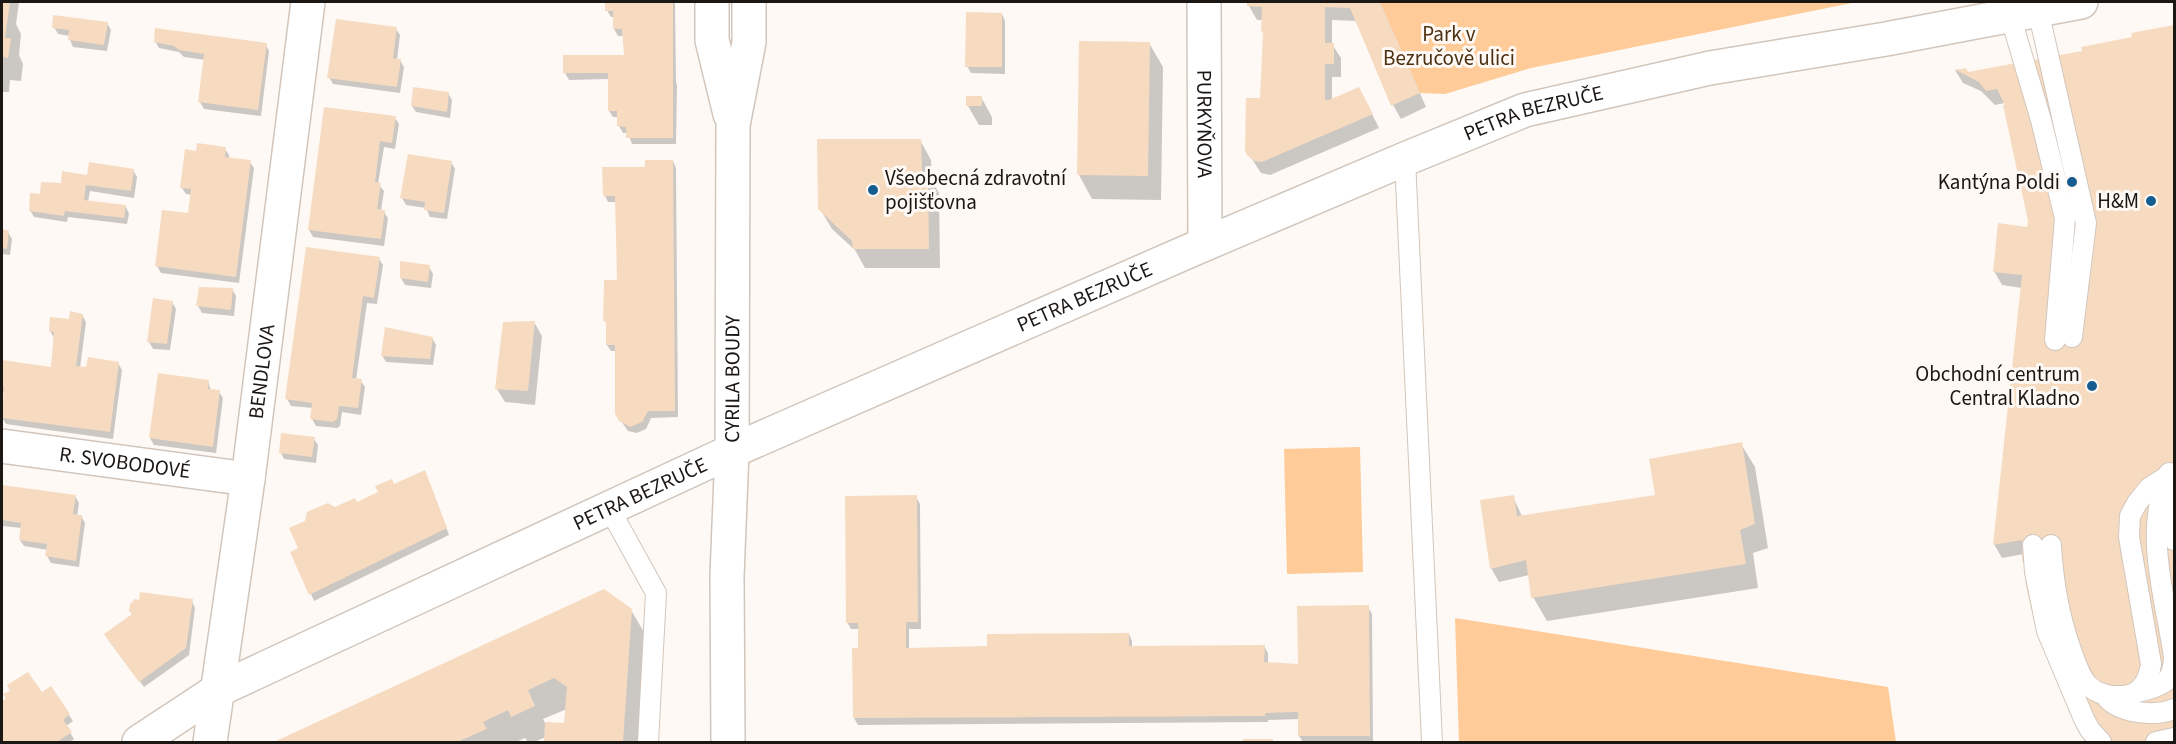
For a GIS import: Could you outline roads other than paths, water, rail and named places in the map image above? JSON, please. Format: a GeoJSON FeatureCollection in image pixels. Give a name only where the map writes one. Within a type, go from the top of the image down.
{"type":"FeatureCollection","features":[{"type":"Feature","properties":{"kind":"street","name":"BENDLOVA"},"geometry":{"type":"LineString","coordinates":[[210,742],[248,479],[308,2]]}},
{"type":"Feature","properties":{"kind":"street","name":"CYRILA BOUDY"},"geometry":{"type":"LineString","coordinates":[[711,2],[712,40],[733,125]]}},
{"type":"Feature","properties":{"kind":"street","name":"CYRILA BOUDY"},"geometry":{"type":"LineString","coordinates":[[728,742],[727,576],[732,451],[733,125],[749,42],[749,2]]}},
{"type":"Feature","properties":{"kind":"street","name":"PURKYŇOVA"},"geometry":{"type":"LineString","coordinates":[[1204,2],[1205,244]]}},
{"type":"Feature","properties":{"kind":"street","name":"PETRA BEZRUČE"},"geometry":{"type":"LineString","coordinates":[[140,742],[218,690],[609,507],[1205,244],[1525,110],[1710,68],[1886,39],[2081,2]]}},
{"type":"Feature","properties":{"kind":"street","name":"R. SVOBODOVÉ"},"geometry":{"type":"LineString","coordinates":[[2,446],[248,479]]}},
{"type":"Feature","properties":{"kind":"lane"},"geometry":{"type":"LineString","coordinates":[[2024,12],[2086,223],[2064,339],[2065,218],[2041,120],[2024,12]]}},
{"type":"Feature","properties":{"kind":"lane"},"geometry":{"type":"LineString","coordinates":[[1405,159],[1432,742]]}},
{"type":"Feature","properties":{"kind":"lane"},"geometry":{"type":"LineString","coordinates":[[2170,472],[2175,540]]}},
{"type":"Feature","properties":{"kind":"lane"},"geometry":{"type":"LineString","coordinates":[[2170,472],[2157,491],[2155,502],[2175,625]]}},
{"type":"Feature","properties":{"kind":"lane"},"geometry":{"type":"LineString","coordinates":[[2138,692],[2150,675],[2151,664],[2128,537],[2130,516],[2149,488],[2170,472]]}},
{"type":"Feature","properties":{"kind":"lane"},"geometry":{"type":"LineString","coordinates":[[2104,695],[2119,696],[2159,686],[2170,677],[2174,668],[2173,648],[2156,551],[2157,515],[2170,472]]}},
{"type":"Feature","properties":{"kind":"lane"},"geometry":{"type":"LineString","coordinates":[[609,507],[656,593],[648,742]]}},
{"type":"Feature","properties":{"kind":"lane"},"geometry":{"type":"LineString","coordinates":[[2102,742],[2090,730],[2084,719],[2047,632],[2035,572],[2042,545],[2053,582],[2058,611],[2080,673],[2087,684],[2112,703],[2135,710],[2159,713],[2175,709]]}},
{"type":"Feature","properties":{"kind":"lane"},"geometry":{"type":"LineString","coordinates":[[2156,742],[2175,738]]}},
{"type":"Feature","properties":{"kind":"place","name":"Kantýna Poldi"},"geometry":{"type":"Point","coordinates":[2072,182]}},
{"type":"Feature","properties":{"kind":"place","name":"Všeobecná zdravotní pojišťovna"},"geometry":{"type":"Point","coordinates":[873,190]}},
{"type":"Feature","properties":{"kind":"place","name":"H&M"},"geometry":{"type":"Point","coordinates":[2151,201]}},
{"type":"Feature","properties":{"kind":"place","name":"Obchodní centrum Central Kladno"},"geometry":{"type":"Point","coordinates":[2092,386]}},
{"type":"Feature","properties":{"kind":"park label","name":"Park v Bezručově ulici"},"geometry":{"type":"Point","coordinates":[1449,46]}}]}
